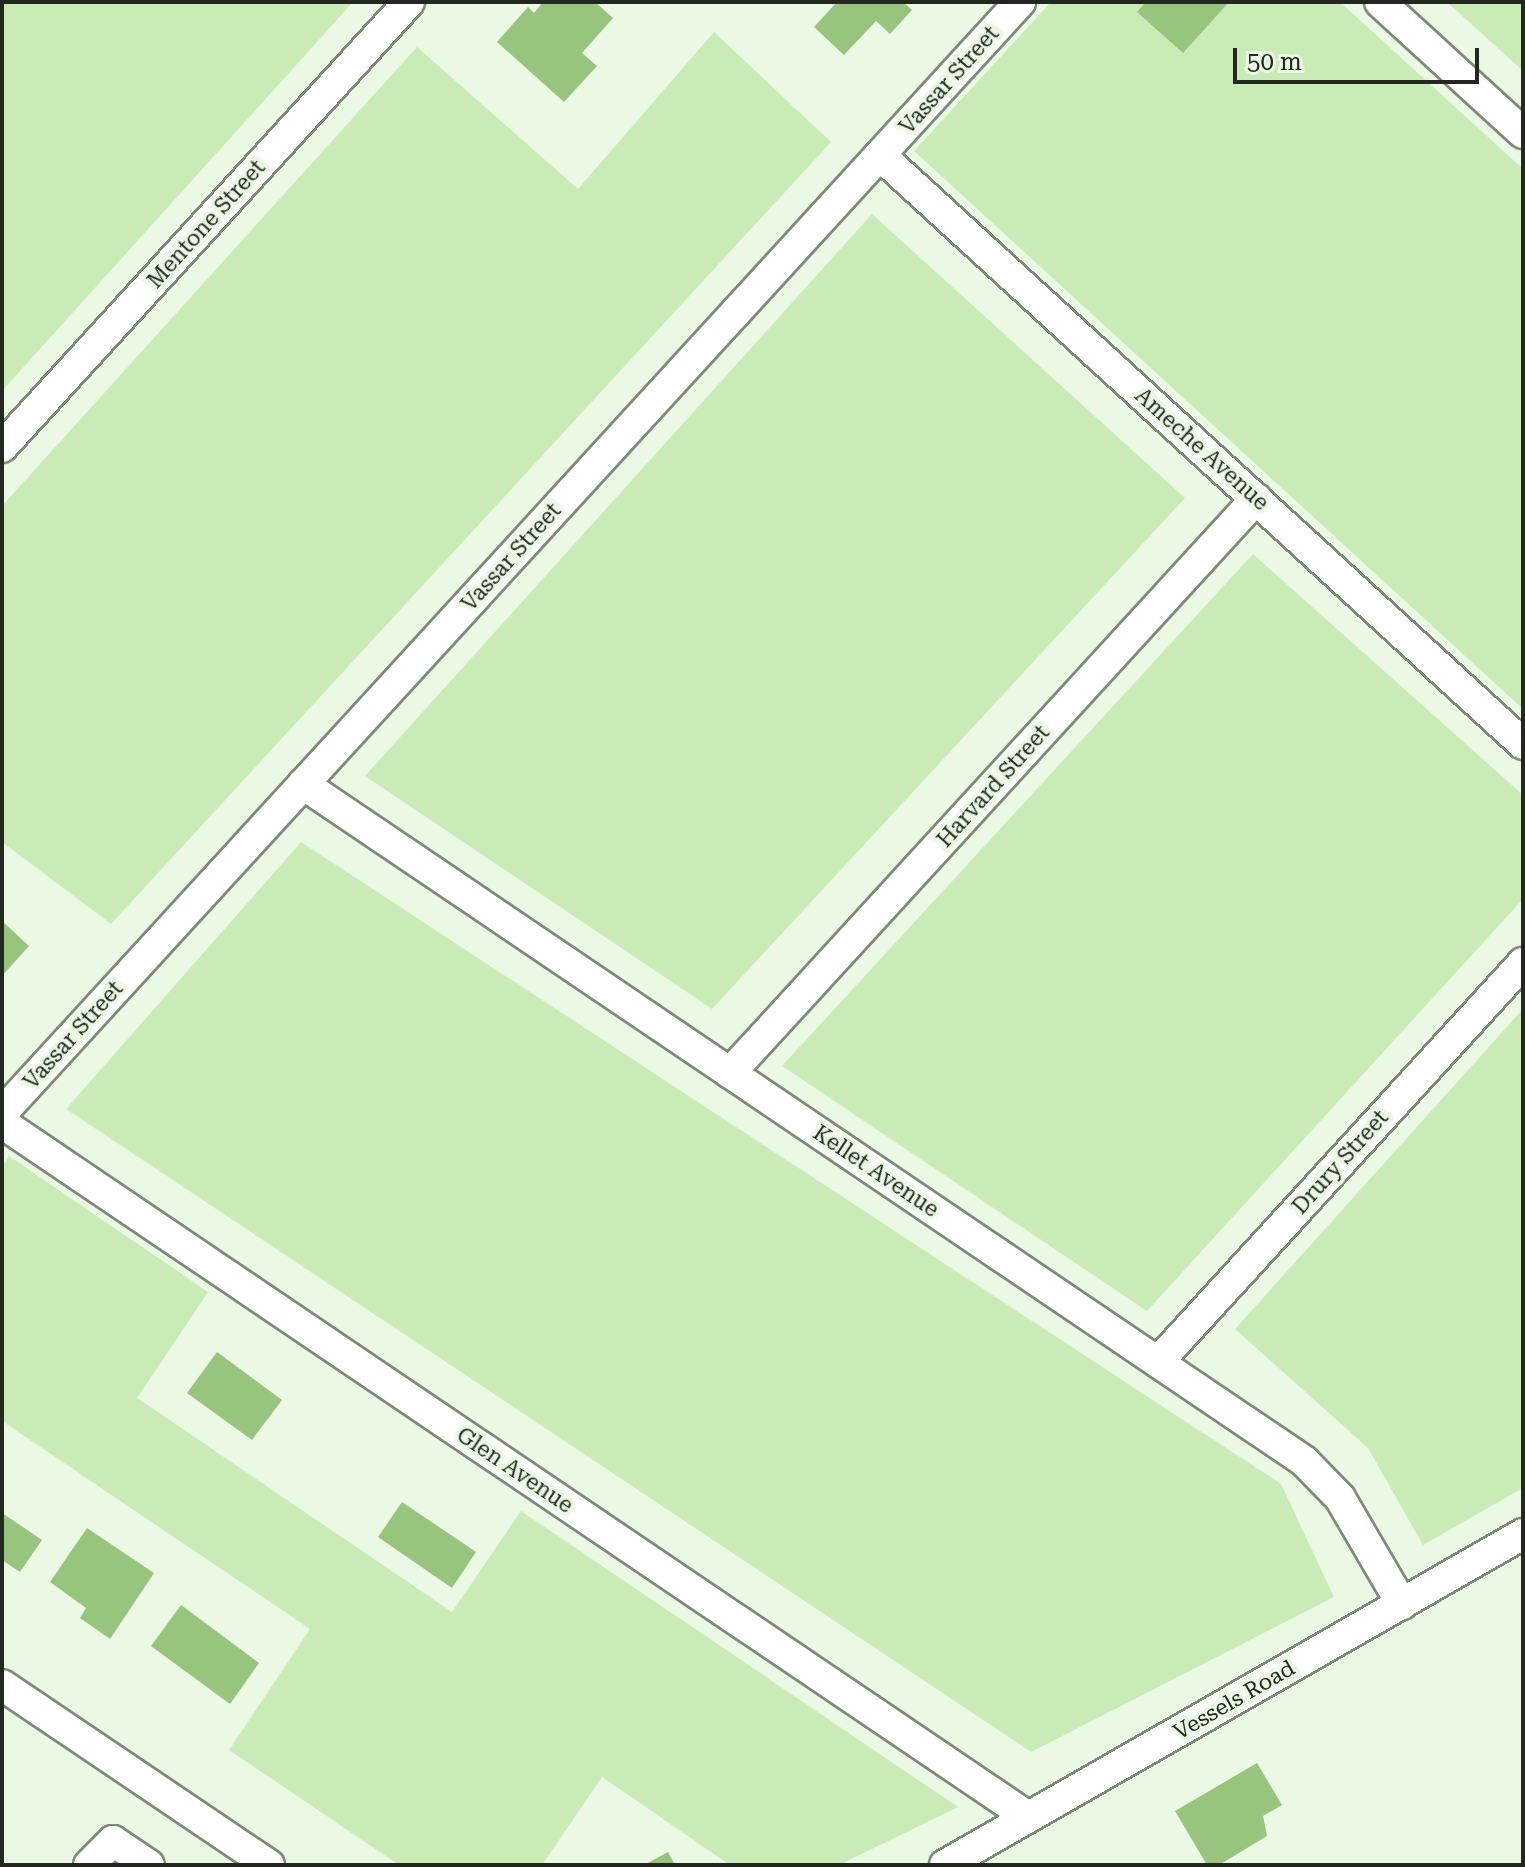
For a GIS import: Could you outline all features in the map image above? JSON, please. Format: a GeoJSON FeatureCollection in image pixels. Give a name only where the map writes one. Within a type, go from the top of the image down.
{"type":"FeatureCollection","features":[{"type":"Feature","properties":{"kind":"street","name":"Mentone Street"},"geometry":{"type":"LineString","coordinates":[[2,447],[409,2]]}},
{"type":"Feature","properties":{"kind":"street","name":"Vassar Street"},"geometry":{"type":"LineString","coordinates":[[2,1113],[1020,2]]}},
{"type":"Feature","properties":{"kind":"street"},"geometry":{"type":"LineString","coordinates":[[1380,2],[1523,133]]}},
{"type":"Feature","properties":{"kind":"street","name":"Ameche Avenue"},"geometry":{"type":"LineString","coordinates":[[880,155],[1523,744]]}},
{"type":"Feature","properties":{"kind":"street","name":"Harvard Street"},"geometry":{"type":"LineString","coordinates":[[730,1073],[1256,499]]}},
{"type":"Feature","properties":{"kind":"street","name":"Kellet Avenue"},"geometry":{"type":"LineString","coordinates":[[303,784],[1304,1461],[1340,1498],[1402,1604]]}},
{"type":"Feature","properties":{"kind":"street","name":"Drury Street"},"geometry":{"type":"LineString","coordinates":[[1158,1362],[1523,963]]}},
{"type":"Feature","properties":{"kind":"street","name":"Glen Avenue"},"geometry":{"type":"LineString","coordinates":[[2,1123],[1028,1817]]}},
{"type":"Feature","properties":{"kind":"street","name":"Vessels Road"},"geometry":{"type":"LineString","coordinates":[[945,1865],[1523,1534]]}},
{"type":"Feature","properties":{"kind":"street"},"geometry":{"type":"LineString","coordinates":[[2,1685],[269,1865]]}},
{"type":"Feature","properties":{"kind":"street"},"geometry":{"type":"LineString","coordinates":[[89,1865],[113,1841],[149,1865]]}},
{"type":"Feature","properties":{"kind":"green space"},"geometry":{"type":"Polygon","coordinates":[[[2,2],[353,2],[2,391],[2,2]]]}},
{"type":"Feature","properties":{"kind":"green space"},"geometry":{"type":"Polygon","coordinates":[[[1051,2],[1340,2],[1523,169],[1523,709],[914,151],[1051,2]]]}},
{"type":"Feature","properties":{"kind":"green space"},"geometry":{"type":"Polygon","coordinates":[[[1447,2],[1523,2],[1523,71],[1447,2]]]}},
{"type":"Feature","properties":{"kind":"green space"},"geometry":{"type":"Polygon","coordinates":[[[714,32],[831,142],[111,924],[2,842],[2,506],[417,47],[578,189],[714,32]]]}},
{"type":"Feature","properties":{"kind":"green space"},"geometry":{"type":"Polygon","coordinates":[[[872,214],[1185,498],[712,1009],[365,776],[872,214]]]}},
{"type":"Feature","properties":{"kind":"green space"},"geometry":{"type":"Polygon","coordinates":[[[1253,554],[1523,795],[1523,899],[1147,1311],[782,1066],[1253,554]]]}},
{"type":"Feature","properties":{"kind":"green space"},"geometry":{"type":"Polygon","coordinates":[[[301,842],[1281,1484],[1334,1597],[1031,1752],[66,1109],[301,842]]]}},
{"type":"Feature","properties":{"kind":"green space"},"geometry":{"type":"Polygon","coordinates":[[[1523,1009],[1523,1488],[1423,1545],[1368,1448],[1235,1329],[1523,1009]]]}},
{"type":"Feature","properties":{"kind":"green space"},"geometry":{"type":"Polygon","coordinates":[[[9,1156],[208,1292],[137,1398],[452,1612],[521,1511],[958,1807],[839,1865],[730,1865],[602,1777],[542,1865],[399,1865],[229,1750],[310,1629],[2,1421],[2,1167],[9,1156]]]}},
{"type":"Feature","properties":{"kind":"building"},"geometry":{"type":"Polygon","coordinates":[[[543,2],[595,2],[613,18],[582,53],[597,66],[564,102],[497,42],[528,7],[534,13],[543,2]]]}},
{"type":"Feature","properties":{"kind":"building"},"geometry":{"type":"Polygon","coordinates":[[[837,2],[903,2],[912,10],[890,34],[876,21],[844,55],[814,27],[837,2]]]}},
{"type":"Feature","properties":{"kind":"building"},"geometry":{"type":"Polygon","coordinates":[[[1146,2],[1229,2],[1183,53],[1137,12],[1146,2]]]}},
{"type":"Feature","properties":{"kind":"building"},"geometry":{"type":"Polygon","coordinates":[[[2,921],[29,946],[2,976],[2,921]]]}},
{"type":"Feature","properties":{"kind":"building"},"geometry":{"type":"Polygon","coordinates":[[[217,1352],[282,1400],[252,1440],[187,1393],[217,1352]]]}},
{"type":"Feature","properties":{"kind":"building"},"geometry":{"type":"Polygon","coordinates":[[[402,1502],[476,1552],[452,1588],[378,1537],[402,1502]]]}},
{"type":"Feature","properties":{"kind":"building"},"geometry":{"type":"Polygon","coordinates":[[[2,1513],[42,1540],[20,1572],[2,1560],[2,1513]]]}},
{"type":"Feature","properties":{"kind":"building"},"geometry":{"type":"Polygon","coordinates":[[[87,1528],[154,1573],[110,1639],[80,1618],[86,1608],[50,1582],[87,1528]]]}},
{"type":"Feature","properties":{"kind":"building"},"geometry":{"type":"Polygon","coordinates":[[[181,1605],[259,1663],[230,1704],[151,1646],[181,1605]]]}},
{"type":"Feature","properties":{"kind":"building"},"geometry":{"type":"Polygon","coordinates":[[[1257,1763],[1282,1805],[1263,1816],[1267,1836],[1219,1865],[1207,1865],[1175,1811],[1257,1763]]]}},
{"type":"Feature","properties":{"kind":"building"},"geometry":{"type":"Polygon","coordinates":[[[668,1852],[675,1865],[644,1865],[668,1852]]]}}]}
